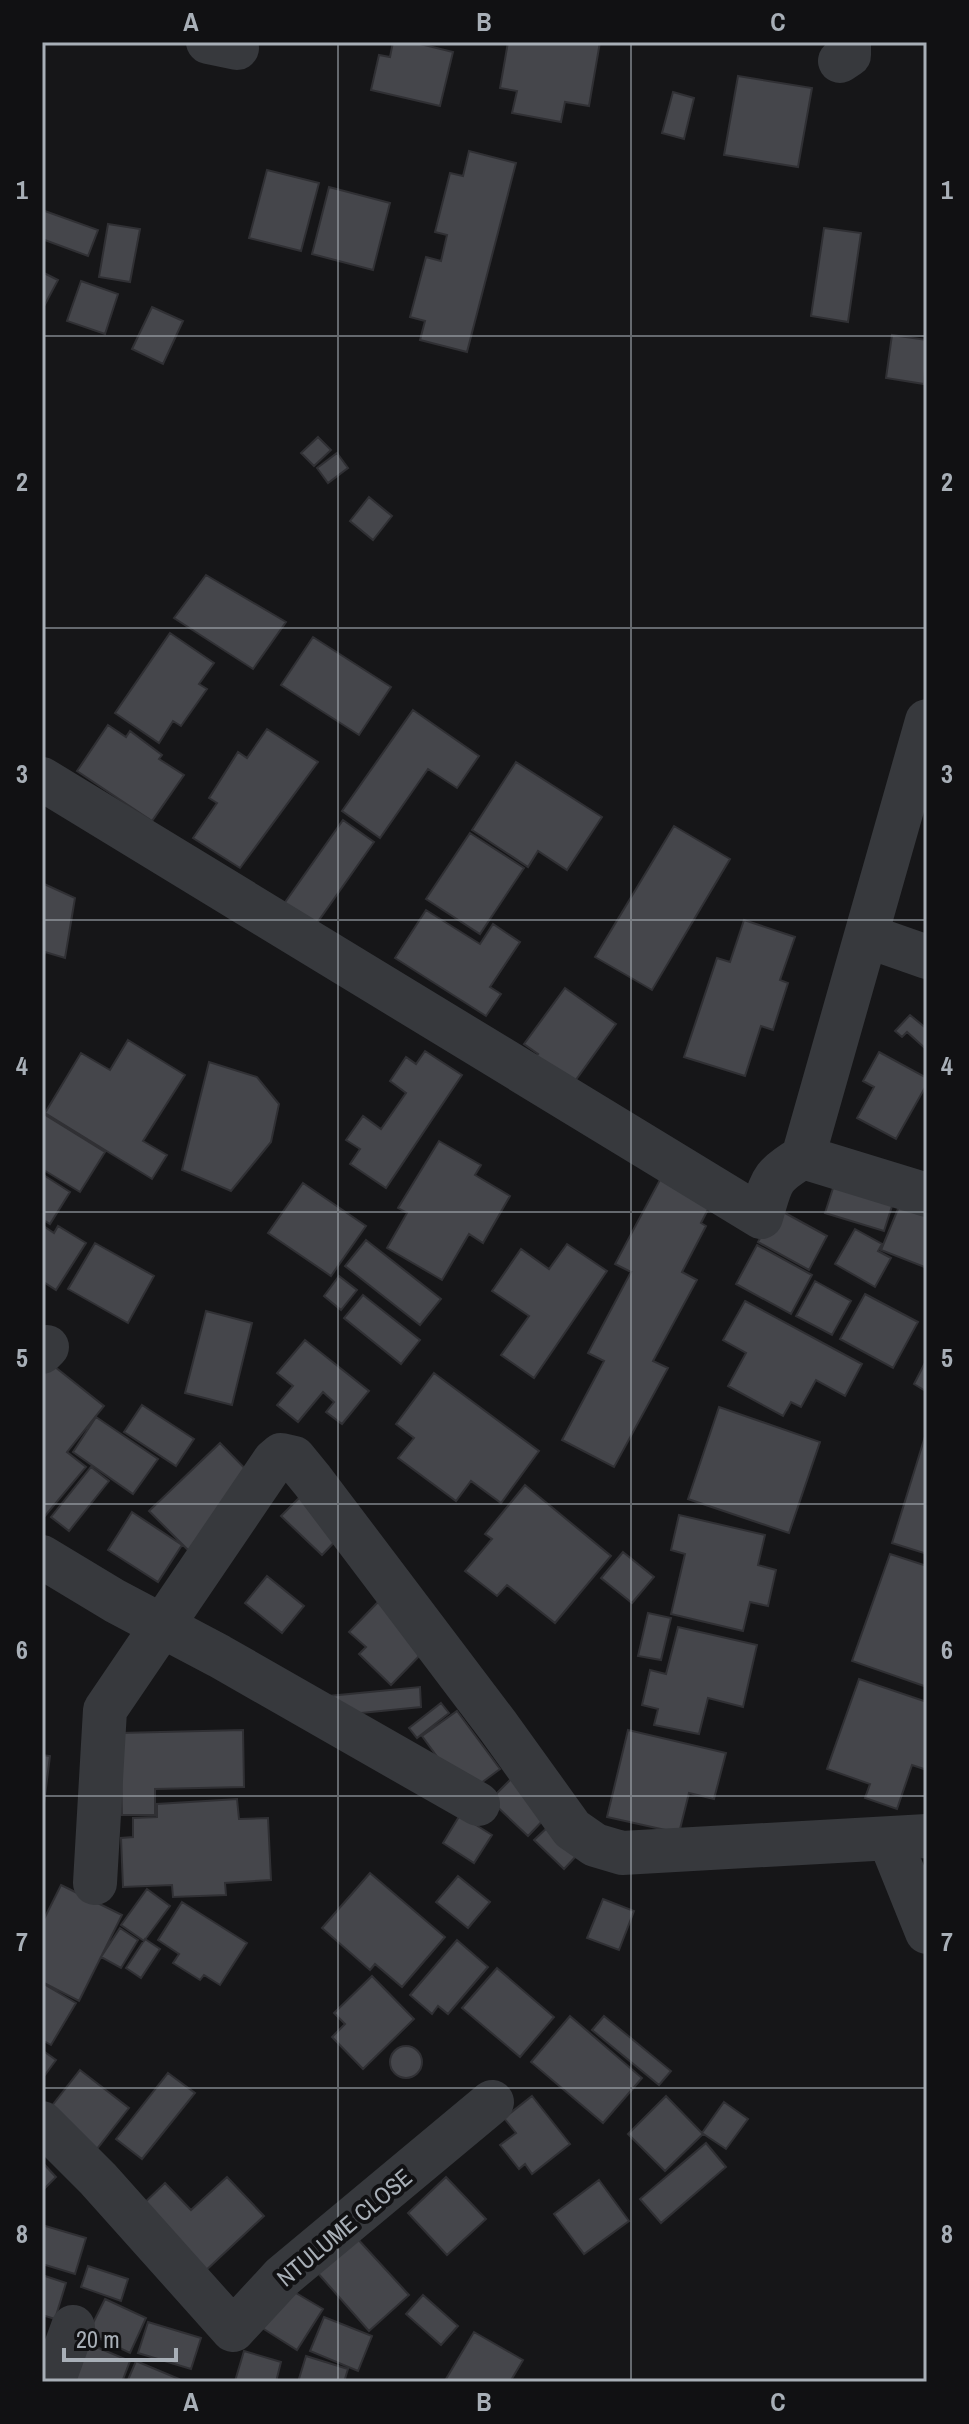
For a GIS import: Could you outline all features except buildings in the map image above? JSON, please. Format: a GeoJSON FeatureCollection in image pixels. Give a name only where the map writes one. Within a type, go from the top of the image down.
{"type":"FeatureCollection","features":[{"type":"Feature","properties":{"kind":"street"},"geometry":{"type":"LineString","coordinates":[[42,779],[761,1217],[779,1171],[803,1157],[927,721]]}},
{"type":"Feature","properties":{"kind":"street"},"geometry":{"type":"LineString","coordinates":[[867,936],[927,957]]}},
{"type":"Feature","properties":{"kind":"street"},"geometry":{"type":"LineString","coordinates":[[803,1157],[927,1195]]}},
{"type":"Feature","properties":{"kind":"street"},"geometry":{"type":"LineString","coordinates":[[95,1883],[105,1710],[281,1455],[294,1458],[312,1480],[572,1829],[595,1845],[622,1853],[909,1838],[927,1932]]}},
{"type":"Feature","properties":{"kind":"street"},"geometry":{"type":"LineString","coordinates":[[43,1561],[478,1804]]}},
{"type":"Feature","properties":{"kind":"street","name":"NTULUME CLOSE"},"geometry":{"type":"LineString","coordinates":[[42,2123],[98,2179],[233,2330],[282,2277],[492,2102]]}},
{"type":"Feature","properties":{"kind":"street"},"geometry":{"type":"LineString","coordinates":[[53,2382],[73,2327]]}}]}
